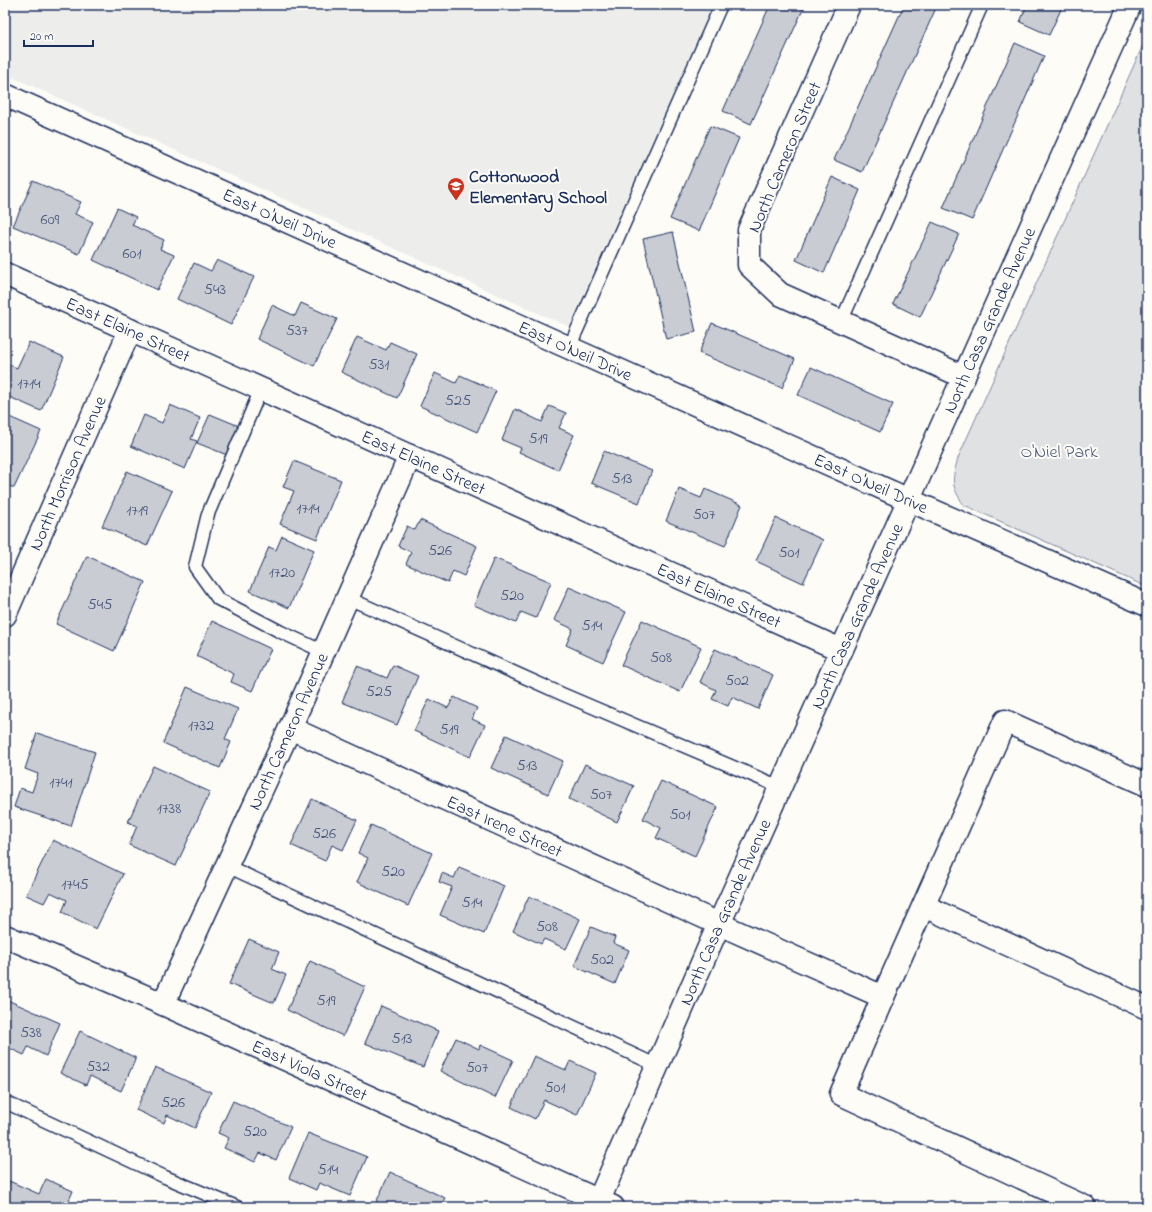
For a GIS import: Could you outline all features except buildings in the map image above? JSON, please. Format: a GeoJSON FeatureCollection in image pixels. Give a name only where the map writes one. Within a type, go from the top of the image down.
{"type":"FeatureCollection","features":[{"type":"Feature","properties":{"kind":"street","name":"North Cameron Street"},"geometry":{"type":"LineString","coordinates":[[849,5],[749,230],[749,265],[780,294],[964,377]]}},
{"type":"Feature","properties":{"kind":"street","name":"North Casa Grande Avenue"},"geometry":{"type":"LineString","coordinates":[[603,1205],[658,1066],[719,924],[1130,5]]}},
{"type":"Feature","properties":{"kind":"street","name":"East O'Neil Drive"},"geometry":{"type":"LineString","coordinates":[[5,95],[1147,605]]}},
{"type":"Feature","properties":{"kind":"street","name":"East Elaine Street"},"geometry":{"type":"LineString","coordinates":[[5,274],[842,650]]}},
{"type":"Feature","properties":{"kind":"street","name":"North Morrison Avenue"},"geometry":{"type":"LineString","coordinates":[[5,616],[130,330]]}},
{"type":"Feature","properties":{"kind":"street","name":"North Cameron Avenue"},"geometry":{"type":"LineString","coordinates":[[163,1004],[290,728],[410,456]]}},
{"type":"Feature","properties":{"kind":"street"},"geometry":{"type":"LineString","coordinates":[[1085,1207],[841,1094],[1005,721],[1147,784]]}},
{"type":"Feature","properties":{"kind":"street","name":"East Irene Street"},"geometry":{"type":"LineString","coordinates":[[290,728],[719,924],[883,997]]}},
{"type":"Feature","properties":{"kind":"street"},"geometry":{"type":"LineString","coordinates":[[924,906],[1147,1008]]}},
{"type":"Feature","properties":{"kind":"street","name":"East Viola Street"},"geometry":{"type":"LineString","coordinates":[[5,936],[163,1004],[603,1205]]}},
{"type":"Feature","properties":{"kind":"lane"},"geometry":{"type":"LineString","coordinates":[[569,348],[721,5]]}},
{"type":"Feature","properties":{"kind":"lane"},"geometry":{"type":"LineString","coordinates":[[841,322],[982,5]]}},
{"type":"Feature","properties":{"kind":"lane"},"geometry":{"type":"LineString","coordinates":[[261,389],[208,514],[195,567],[218,599],[281,632],[324,652]]}},
{"type":"Feature","properties":{"kind":"lane"},"geometry":{"type":"LineString","coordinates":[[348,598],[562,694],[780,787]]}},
{"type":"Feature","properties":{"kind":"lane"},"geometry":{"type":"LineString","coordinates":[[226,866],[658,1066]]}},
{"type":"Feature","properties":{"kind":"lane"},"geometry":{"type":"LineString","coordinates":[[5,1102],[166,1177],[237,1207]]}},
{"type":"Feature","properties":{"kind":"shaded area","name":"Cottonwood Elementary School"},"geometry":{"type":"Polygon","coordinates":[[[5,5],[713,5],[569,327],[5,74],[5,5]]]}},
{"type":"Feature","properties":{"kind":"green space","name":"O'Niel Park"},"geometry":{"type":"Polygon","coordinates":[[[1147,36],[1147,587],[964,505],[954,487],[954,472],[958,458],[1147,36]]]}},
{"type":"Feature","properties":{"kind":"place","name":"Cottonwood Elementary School"},"geometry":{"type":"Point","coordinates":[456,201]}}]}
